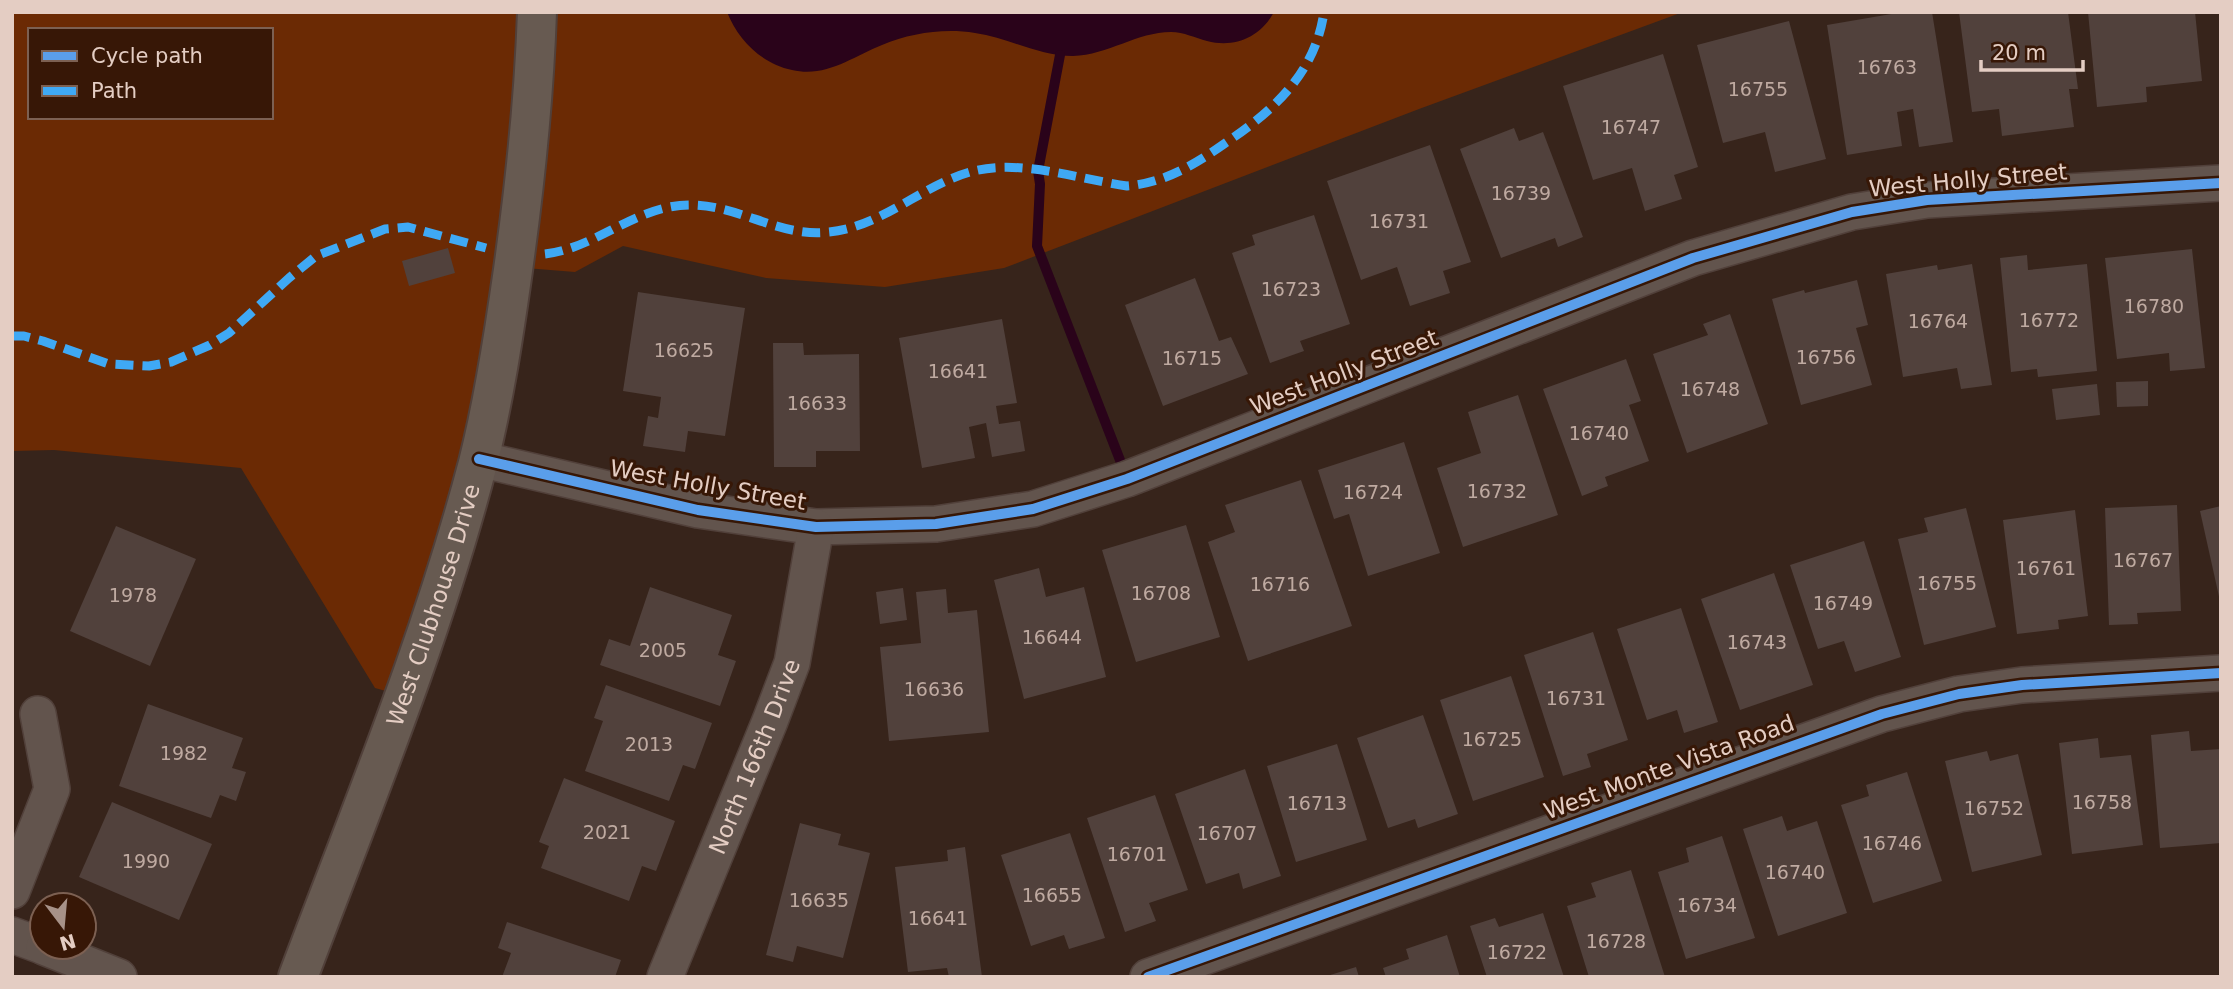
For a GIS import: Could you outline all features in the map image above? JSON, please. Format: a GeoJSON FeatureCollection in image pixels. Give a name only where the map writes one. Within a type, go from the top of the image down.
{"type":"FeatureCollection","features":[{"type":"Feature","properties":{"kind":"street","name":"West Clubhouse Drive"},"geometry":{"type":"LineString","coordinates":[[298,977],[404,696],[445,578],[479,460],[506,322],[516,252],[527,158],[537,12]]}},
{"type":"Feature","properties":{"kind":"street","name":"West Holly Street"},"geometry":{"type":"LineString","coordinates":[[479,460],[698,510],[816,527],[936,524],[1033,509],[1127,479],[1693,258],[1852,212],[1927,200],[2221,183]]}},
{"type":"Feature","properties":{"kind":"street","name":"North 166th Drive"},"geometry":{"type":"LineString","coordinates":[[665,977],[792,663],[816,527]]}},
{"type":"Feature","properties":{"kind":"street","name":"West Monte Vista Road"},"geometry":{"type":"LineString","coordinates":[[1147,977],[1882,715],[1959,694],[2022,685],[2221,673]]}},
{"type":"Feature","properties":{"kind":"street"},"geometry":{"type":"LineString","coordinates":[[12,891],[52,789],[38,714]]}},
{"type":"Feature","properties":{"kind":"street"},"geometry":{"type":"LineString","coordinates":[[78,961],[119,977]]}},
{"type":"Feature","properties":{"kind":"shaded area"},"geometry":{"type":"Polygon","coordinates":[[[12,12],[1683,12],[1419,109],[1004,268],[885,287],[766,278],[623,246],[575,272],[513,267],[404,696],[375,688],[241,468],[54,450],[12,451],[12,12]]]}},
{"type":"Feature","properties":{"kind":"shaded area"},"geometry":{"type":"Polygon","coordinates":[[[727,12],[1274,12],[1254,34],[1236,42],[1217,43],[1176,32],[1158,33],[1098,52],[1073,56],[1048,53],[975,33],[940,31],[904,37],[828,69],[804,72],[781,67],[752,49],[744,41],[727,12]]]}},
{"type":"Feature","properties":{"kind":"building"},"geometry":{"type":"Polygon","coordinates":[[[1903,12],[1932,12],[1953,142],[1919,147],[1913,109],[1897,112],[1902,146],[1847,155],[1827,25],[1903,12]]]}},
{"type":"Feature","properties":{"kind":"building"},"geometry":{"type":"Polygon","coordinates":[[[1959,12],[2068,12],[2078,89],[2069,89],[2074,127],[2002,136],[1999,109],[1972,112],[1959,12]]]}},
{"type":"Feature","properties":{"kind":"building"},"geometry":{"type":"Polygon","coordinates":[[[2088,12],[2195,12],[2202,81],[2146,87],[2147,102],[2097,107],[2088,12]]]}},
{"type":"Feature","properties":{"kind":"building"},"geometry":{"type":"Polygon","coordinates":[[[1789,21],[1826,159],[1775,172],[1765,132],[1723,143],[1697,45],[1789,21]]]}},
{"type":"Feature","properties":{"kind":"building"},"geometry":{"type":"Polygon","coordinates":[[[1663,54],[1698,167],[1674,175],[1682,199],[1645,211],[1632,168],[1593,180],[1563,86],[1663,54]]]}},
{"type":"Feature","properties":{"kind":"building"},"geometry":{"type":"Polygon","coordinates":[[[1514,128],[1519,141],[1543,132],[1583,237],[1558,247],[1555,238],[1501,258],[1460,149],[1514,128]]]}},
{"type":"Feature","properties":{"kind":"building"},"geometry":{"type":"Polygon","coordinates":[[[1430,145],[1471,262],[1443,271],[1450,293],[1410,306],[1397,267],[1361,280],[1327,181],[1430,145]]]}},
{"type":"Feature","properties":{"kind":"building"},"geometry":{"type":"Polygon","coordinates":[[[1314,215],[1350,324],[1300,341],[1304,351],[1270,363],[1232,253],[1255,245],[1252,235],[1314,215]]]}},
{"type":"Feature","properties":{"kind":"building"},"geometry":{"type":"Polygon","coordinates":[[[448,248],[455,273],[409,286],[402,261],[448,248]]]}},
{"type":"Feature","properties":{"kind":"building"},"geometry":{"type":"Polygon","coordinates":[[[2192,249],[2205,368],[2170,371],[2169,353],[2117,359],[2105,258],[2192,249]]]}},
{"type":"Feature","properties":{"kind":"building"},"geometry":{"type":"Polygon","coordinates":[[[2027,255],[2028,270],[2087,264],[2097,371],[2038,377],[2037,369],[2011,372],[2000,258],[2027,255]]]}},
{"type":"Feature","properties":{"kind":"building"},"geometry":{"type":"Polygon","coordinates":[[[1972,264],[1992,385],[1961,389],[1957,368],[1903,377],[1886,274],[1937,265],[1938,270],[1972,264]]]}},
{"type":"Feature","properties":{"kind":"building"},"geometry":{"type":"Polygon","coordinates":[[[1195,278],[1219,341],[1231,337],[1248,374],[1163,406],[1125,305],[1195,278]]]}},
{"type":"Feature","properties":{"kind":"building"},"geometry":{"type":"Polygon","coordinates":[[[1857,280],[1868,325],[1856,328],[1872,385],[1801,405],[1772,299],[1857,280]]]}},
{"type":"Feature","properties":{"kind":"building"},"geometry":{"type":"Polygon","coordinates":[[[638,292],[745,308],[725,436],[688,431],[685,452],[643,446],[648,416],[658,418],[661,397],[623,391],[638,292]]]}},
{"type":"Feature","properties":{"kind":"building"},"geometry":{"type":"Polygon","coordinates":[[[1730,314],[1768,424],[1687,453],[1653,354],[1708,335],[1703,324],[1730,314]]]}},
{"type":"Feature","properties":{"kind":"building"},"geometry":{"type":"Polygon","coordinates":[[[1002,319],[1017,403],[996,406],[999,424],[1020,421],[1025,451],[992,457],[986,423],[969,427],[975,458],[922,468],[899,338],[1002,319]]]}},
{"type":"Feature","properties":{"kind":"building"},"geometry":{"type":"Polygon","coordinates":[[[773,343],[803,343],[804,355],[859,354],[860,451],[816,451],[816,467],[774,467],[773,343]]]}},
{"type":"Feature","properties":{"kind":"building"},"geometry":{"type":"Polygon","coordinates":[[[1626,359],[1641,401],[1629,405],[1649,461],[1605,477],[1608,486],[1582,496],[1543,389],[1626,359]]]}},
{"type":"Feature","properties":{"kind":"building"},"geometry":{"type":"Polygon","coordinates":[[[2148,381],[2148,406],[2117,407],[2116,382],[2148,381]]]}},
{"type":"Feature","properties":{"kind":"building"},"geometry":{"type":"Polygon","coordinates":[[[2097,384],[2100,415],[2056,420],[2052,389],[2097,384]]]}},
{"type":"Feature","properties":{"kind":"building"},"geometry":{"type":"Polygon","coordinates":[[[1518,395],[1558,515],[1463,547],[1437,468],[1481,453],[1468,412],[1518,395]]]}},
{"type":"Feature","properties":{"kind":"building"},"geometry":{"type":"Polygon","coordinates":[[[1404,442],[1440,553],[1368,576],[1349,514],[1334,519],[1318,470],[1404,442]]]}},
{"type":"Feature","properties":{"kind":"building"},"geometry":{"type":"Polygon","coordinates":[[[1301,480],[1352,626],[1248,661],[1208,542],[1235,532],[1225,505],[1301,480]]]}},
{"type":"Feature","properties":{"kind":"building"},"geometry":{"type":"Polygon","coordinates":[[[2177,505],[2181,611],[2137,613],[2138,624],[2109,625],[2105,508],[2177,505]]]}},
{"type":"Feature","properties":{"kind":"building"},"geometry":{"type":"Polygon","coordinates":[[[2221,506],[2221,601],[2220,601],[2200,511],[2221,506]]]}},
{"type":"Feature","properties":{"kind":"building"},"geometry":{"type":"Polygon","coordinates":[[[1966,508],[1996,627],[1924,645],[1898,539],[1928,532],[1924,518],[1966,508]]]}},
{"type":"Feature","properties":{"kind":"building"},"geometry":{"type":"Polygon","coordinates":[[[2075,510],[2088,616],[2058,620],[2059,629],[2017,634],[2003,520],[2075,510]]]}},
{"type":"Feature","properties":{"kind":"building"},"geometry":{"type":"Polygon","coordinates":[[[1186,525],[1220,637],[1136,662],[1102,550],[1186,525]]]}},
{"type":"Feature","properties":{"kind":"building"},"geometry":{"type":"Polygon","coordinates":[[[116,526],[196,559],[150,666],[70,631],[116,526]]]}},
{"type":"Feature","properties":{"kind":"building"},"geometry":{"type":"Polygon","coordinates":[[[1864,541],[1901,657],[1855,672],[1844,641],[1818,649],[1790,565],[1864,541]]]}},
{"type":"Feature","properties":{"kind":"building"},"geometry":{"type":"Polygon","coordinates":[[[1039,568],[1046,597],[1084,587],[1106,677],[1024,699],[994,580],[1039,568]]]}},
{"type":"Feature","properties":{"kind":"building"},"geometry":{"type":"Polygon","coordinates":[[[1774,573],[1813,685],[1740,710],[1701,599],[1774,573]]]}},
{"type":"Feature","properties":{"kind":"building"},"geometry":{"type":"Polygon","coordinates":[[[650,587],[732,615],[718,655],[736,661],[720,706],[600,665],[609,639],[630,646],[650,587]]]}},
{"type":"Feature","properties":{"kind":"building"},"geometry":{"type":"Polygon","coordinates":[[[903,588],[907,620],[880,624],[876,592],[903,588]]]}},
{"type":"Feature","properties":{"kind":"building"},"geometry":{"type":"Polygon","coordinates":[[[946,589],[948,613],[977,610],[989,732],[889,741],[880,647],[921,643],[916,592],[946,589]]]}},
{"type":"Feature","properties":{"kind":"building"},"geometry":{"type":"Polygon","coordinates":[[[1681,608],[1718,722],[1684,733],[1677,710],[1647,720],[1617,629],[1681,608]]]}},
{"type":"Feature","properties":{"kind":"building"},"geometry":{"type":"Polygon","coordinates":[[[1593,632],[1628,740],[1587,754],[1591,767],[1563,776],[1524,655],[1593,632]]]}},
{"type":"Feature","properties":{"kind":"building"},"geometry":{"type":"Polygon","coordinates":[[[1511,676],[1544,777],[1473,801],[1440,700],[1511,676]]]}},
{"type":"Feature","properties":{"kind":"building"},"geometry":{"type":"Polygon","coordinates":[[[606,685],[712,723],[695,769],[683,765],[669,801],[585,771],[603,721],[594,718],[606,685]]]}},
{"type":"Feature","properties":{"kind":"building"},"geometry":{"type":"Polygon","coordinates":[[[148,704],[243,738],[232,768],[246,772],[236,801],[220,795],[211,818],[119,786],[148,704]]]}},
{"type":"Feature","properties":{"kind":"building"},"geometry":{"type":"Polygon","coordinates":[[[1423,715],[1458,814],[1418,828],[1415,819],[1388,828],[1357,738],[1423,715]]]}},
{"type":"Feature","properties":{"kind":"building"},"geometry":{"type":"Polygon","coordinates":[[[2189,731],[2191,751],[2221,749],[2221,843],[2160,848],[2151,735],[2189,731]]]}},
{"type":"Feature","properties":{"kind":"building"},"geometry":{"type":"Polygon","coordinates":[[[2098,738],[2100,758],[2131,755],[2143,845],[2072,854],[2059,743],[2098,738]]]}},
{"type":"Feature","properties":{"kind":"building"},"geometry":{"type":"Polygon","coordinates":[[[1337,744],[1367,840],[1296,862],[1267,766],[1337,744]]]}},
{"type":"Feature","properties":{"kind":"building"},"geometry":{"type":"Polygon","coordinates":[[[1987,751],[1990,761],[2018,754],[2042,855],[1972,872],[1945,761],[1987,751]]]}},
{"type":"Feature","properties":{"kind":"building"},"geometry":{"type":"Polygon","coordinates":[[[1245,769],[1281,876],[1243,889],[1239,873],[1206,884],[1175,794],[1245,769]]]}},
{"type":"Feature","properties":{"kind":"building"},"geometry":{"type":"Polygon","coordinates":[[[1907,772],[1942,881],[1873,903],[1841,805],[1869,796],[1866,785],[1907,772]]]}},
{"type":"Feature","properties":{"kind":"building"},"geometry":{"type":"Polygon","coordinates":[[[564,778],[675,821],[656,871],[642,866],[629,901],[541,868],[549,846],[539,842],[564,778]]]}},
{"type":"Feature","properties":{"kind":"building"},"geometry":{"type":"Polygon","coordinates":[[[1155,795],[1188,890],[1149,903],[1156,921],[1125,932],[1087,818],[1155,795]]]}},
{"type":"Feature","properties":{"kind":"building"},"geometry":{"type":"Polygon","coordinates":[[[112,802],[212,844],[179,920],[79,877],[112,802]]]}},
{"type":"Feature","properties":{"kind":"building"},"geometry":{"type":"Polygon","coordinates":[[[1782,816],[1787,831],[1817,821],[1847,913],[1778,936],[1743,829],[1782,816]]]}},
{"type":"Feature","properties":{"kind":"building"},"geometry":{"type":"Polygon","coordinates":[[[800,823],[841,834],[838,845],[870,853],[843,958],[797,946],[793,962],[766,955],[800,823]]]}},
{"type":"Feature","properties":{"kind":"building"},"geometry":{"type":"Polygon","coordinates":[[[1070,833],[1105,938],[1069,949],[1064,935],[1031,946],[1001,855],[1070,833]]]}},
{"type":"Feature","properties":{"kind":"building"},"geometry":{"type":"Polygon","coordinates":[[[1722,836],[1755,938],[1686,959],[1658,872],[1689,862],[1686,848],[1722,836]]]}},
{"type":"Feature","properties":{"kind":"building"},"geometry":{"type":"Polygon","coordinates":[[[965,847],[982,977],[949,977],[947,968],[908,972],[895,867],[948,861],[947,850],[965,847]]]}},
{"type":"Feature","properties":{"kind":"building"},"geometry":{"type":"Polygon","coordinates":[[[1631,870],[1665,977],[1589,977],[1567,906],[1596,897],[1591,883],[1631,870]]]}},
{"type":"Feature","properties":{"kind":"building"},"geometry":{"type":"Polygon","coordinates":[[[1543,913],[1564,977],[1487,977],[1470,926],[1495,918],[1499,927],[1543,913]]]}},
{"type":"Feature","properties":{"kind":"building"},"geometry":{"type":"Polygon","coordinates":[[[507,922],[621,960],[615,977],[502,977],[511,953],[498,948],[507,922]]]}},
{"type":"Feature","properties":{"kind":"building"},"geometry":{"type":"Polygon","coordinates":[[[1447,935],[1460,977],[1386,977],[1383,968],[1409,959],[1406,949],[1447,935]]]}},
{"type":"Feature","properties":{"kind":"building"},"geometry":{"type":"Polygon","coordinates":[[[1356,967],[1359,977],[1327,977],[1327,976],[1356,967]]]}},
{"type":"Feature","properties":{"kind":"waterway"},"geometry":{"type":"LineString","coordinates":[[1060,55],[1038,171],[1040,184],[1037,246],[1125,473]]}},
{"type":"Feature","properties":{"kind":"marked path"},"geometry":{"type":"LineString","coordinates":[[545,254],[582,244],[652,212],[690,205],[726,210],[777,226],[811,233],[848,229],[884,215],[952,178],[989,168],[1028,168],[1127,186],[1154,181],[1201,159],[1275,104],[1289,89],[1311,54],[1324,12]]}},
{"type":"Feature","properties":{"kind":"marked path"},"geometry":{"type":"LineString","coordinates":[[12,336],[43,341],[109,364],[149,366],[171,362],[210,345],[229,333],[316,256],[385,229],[408,227],[486,248]]}},
{"type":"Feature","properties":{"kind":"cycle path"},"geometry":{"type":"LineString","coordinates":[[479,459],[698,510],[816,527],[936,524],[1033,509],[1127,479],[1693,258],[1852,212],[1927,200],[2221,183]]}},
{"type":"Feature","properties":{"kind":"cycle path"},"geometry":{"type":"LineString","coordinates":[[1148,977],[1882,714],[1959,694],[2022,685],[2221,673]]}}]}
